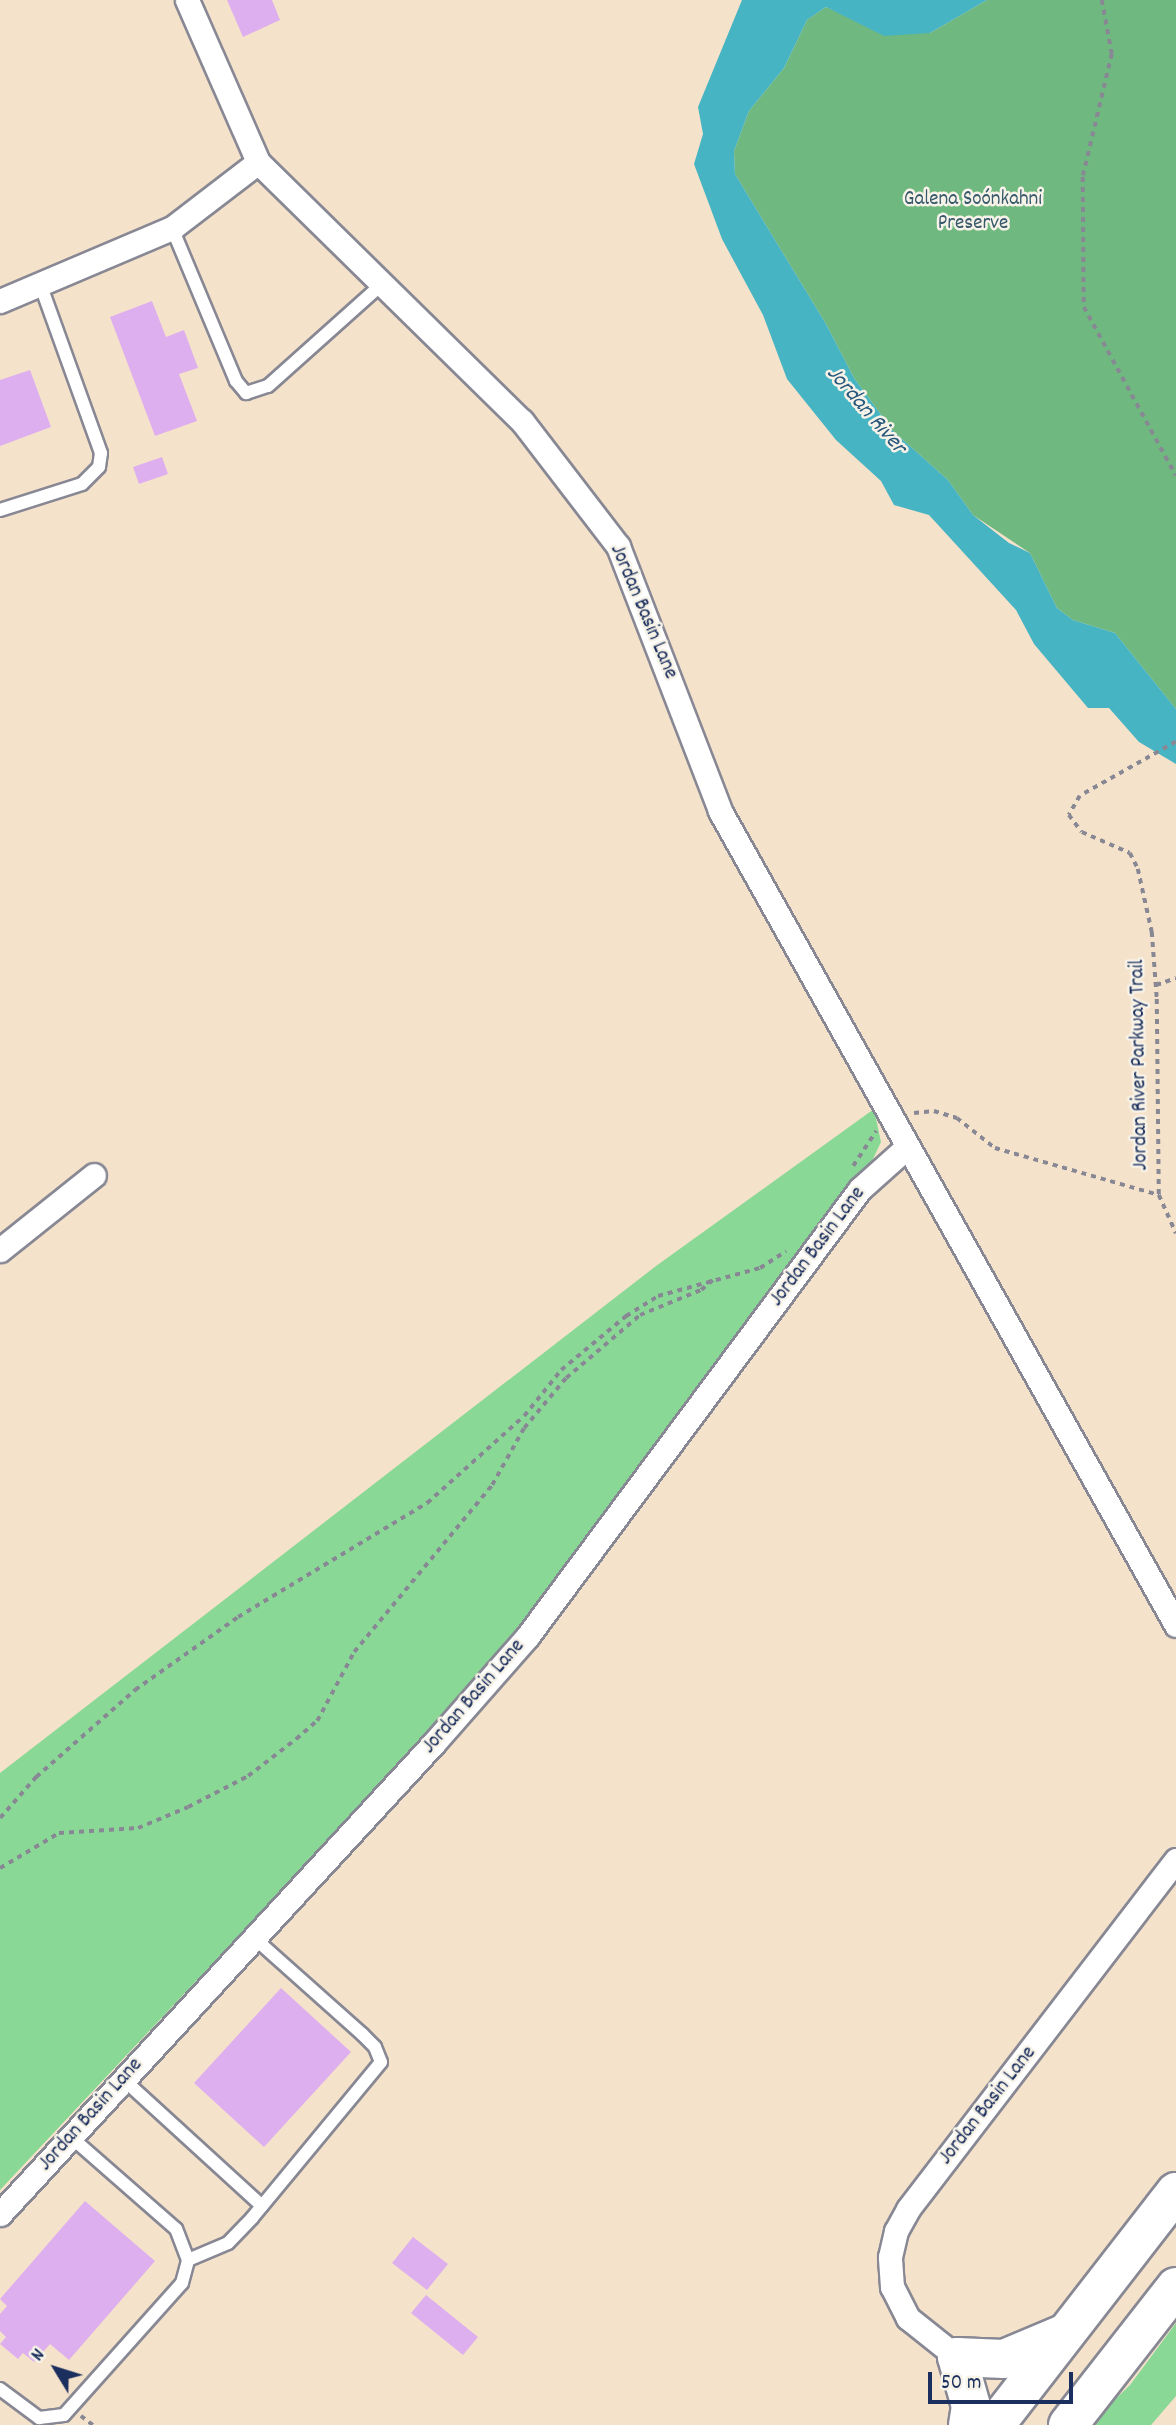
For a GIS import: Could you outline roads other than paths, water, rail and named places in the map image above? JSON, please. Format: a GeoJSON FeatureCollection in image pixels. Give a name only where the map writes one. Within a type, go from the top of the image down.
{"type":"FeatureCollection","features":[{"type":"Feature","properties":{"kind":"highway"},"geometry":{"type":"LineString","coordinates":[[996,2425],[1176,2192]]}},
{"type":"Feature","properties":{"kind":"highway"},"geometry":{"type":"LineString","coordinates":[[1068,2425],[1176,2287]]}},
{"type":"Feature","properties":{"kind":"highway"},"geometry":{"type":"LineString","coordinates":[[968,2425],[971,2406],[957,2357],[1004,2359],[1068,2332]]}},
{"type":"Feature","properties":{"kind":"street"},"geometry":{"type":"LineString","coordinates":[[0,301],[172,228],[258,162],[187,0]]}},
{"type":"Feature","properties":{"kind":"street","name":"Jordan Basin Lane"},"geometry":{"type":"LineString","coordinates":[[258,162],[522,421],[618,547],[720,811],[1176,1625]]}},
{"type":"Feature","properties":{"kind":"street","name":"Jordan Basin Lane"},"geometry":{"type":"LineString","coordinates":[[0,2214],[433,1744],[527,1637],[860,1189],[907,1147]]}},
{"type":"Feature","properties":{"kind":"street"},"geometry":{"type":"LineString","coordinates":[[3,1242],[94,1175]]}},
{"type":"Feature","properties":{"kind":"street","name":"Jordan Basin Lane"},"geometry":{"type":"LineString","coordinates":[[957,2357],[908,2318],[892,2287],[890,2257],[896,2231],[908,2209],[1176,1860]]}},
{"type":"Feature","properties":{"kind":"lane"},"geometry":{"type":"LineString","coordinates":[[172,228],[236,381],[246,393],[268,386],[382,284]]}},
{"type":"Feature","properties":{"kind":"lane"},"geometry":{"type":"LineString","coordinates":[[0,510],[82,484],[99,467],[101,453],[40,284]]}},
{"type":"Feature","properties":{"kind":"lane"},"geometry":{"type":"LineString","coordinates":[[188,2260],[228,2243],[381,2062],[362,2034],[253,1937]]}},
{"type":"Feature","properties":{"kind":"lane"},"geometry":{"type":"LineString","coordinates":[[123,2079],[262,2206]]}},
{"type":"Feature","properties":{"kind":"lane"},"geometry":{"type":"LineString","coordinates":[[0,2389],[39,2418],[64,2415],[182,2283],[188,2260],[176,2229],[71,2137]]}},
{"type":"Feature","properties":{"kind":"water","name":"Jordan River"},"geometry":{"type":"Polygon","coordinates":[[[742,0],[987,0],[930,33],[884,36],[826,7],[807,20],[784,68],[749,111],[734,151],[735,174],[826,324],[854,378],[893,431],[948,480],[973,515],[1009,543],[1030,553],[1057,608],[1073,620],[1115,633],[1176,709],[1176,764],[1139,742],[1109,708],[1088,708],[1034,644],[1016,610],[929,515],[894,505],[881,481],[836,440],[787,379],[763,315],[722,239],[694,164],[703,134],[698,107],[742,0]]]}},
{"type":"Feature","properties":{"kind":"park label","name":"Galena Soónkahni Preserve"},"geometry":{"type":"Point","coordinates":[973,212]}}]}
